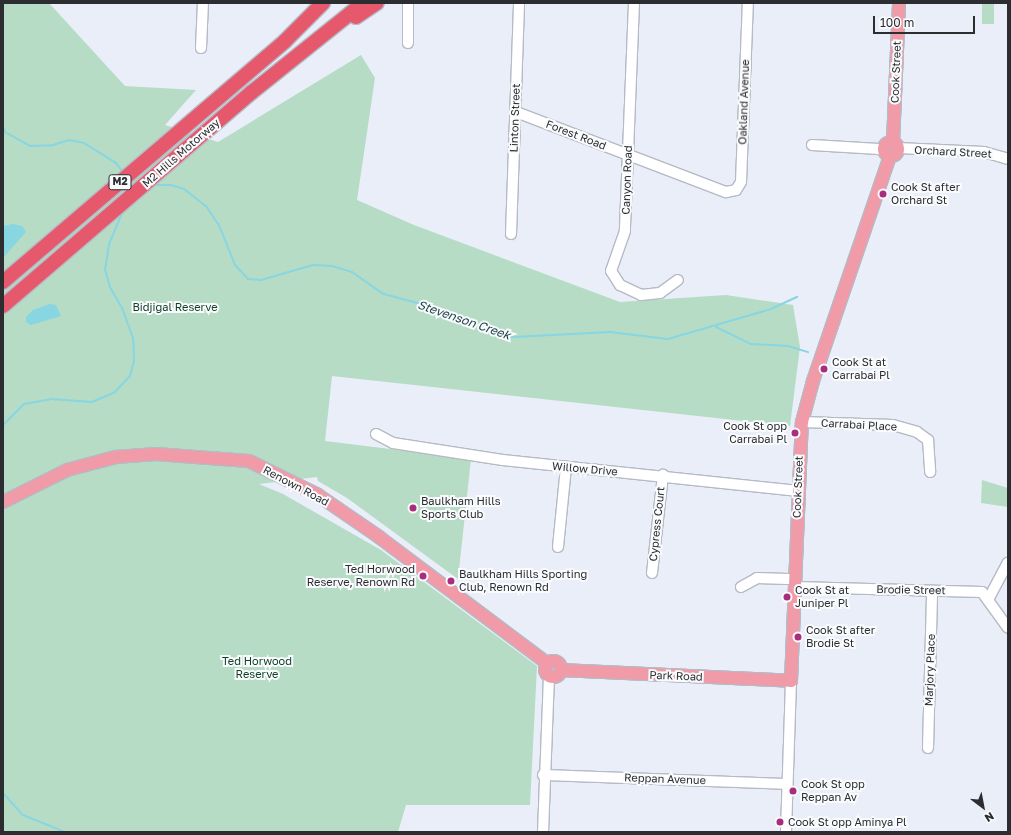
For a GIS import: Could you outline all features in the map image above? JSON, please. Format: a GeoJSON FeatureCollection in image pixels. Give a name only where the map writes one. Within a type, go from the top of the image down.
{"type":"FeatureCollection","features":[{"type":"Feature","properties":{"kind":"highway"},"geometry":{"type":"LineString","coordinates":[[258,64],[314,3]]}},
{"type":"Feature","properties":{"kind":"highway","name":"M2 Hills Motorway"},"geometry":{"type":"LineString","coordinates":[[3,282],[258,64],[324,3]]}},
{"type":"Feature","properties":{"kind":"highway","name":"M2 Hills Motorway"},"geometry":{"type":"LineString","coordinates":[[3,306],[193,142],[363,3]]}},
{"type":"Feature","properties":{"kind":"highway"},"geometry":{"type":"LineString","coordinates":[[316,42],[377,3]]}},
{"type":"Feature","properties":{"kind":"main road","name":"Cook Street"},"geometry":{"type":"LineString","coordinates":[[792,681],[798,491],[802,422],[813,381],[891,149],[899,3]]}},
{"type":"Feature","properties":{"kind":"main road","name":"Renown Road"},"geometry":{"type":"LineString","coordinates":[[3,502],[14,495],[67,470],[116,457],[156,454],[249,461],[318,494],[379,537],[548,664]]}},
{"type":"Feature","properties":{"kind":"main road"},"geometry":{"type":"LineString","coordinates":[[558,663],[561,670],[556,676],[549,676],[545,670],[548,664],[558,663]]}},
{"type":"Feature","properties":{"kind":"main road","name":"Park Road"},"geometry":{"type":"LineString","coordinates":[[561,670],[792,681]]}},
{"type":"Feature","properties":{"kind":"street"},"geometry":{"type":"LineString","coordinates":[[201,48],[203,3]]}},
{"type":"Feature","properties":{"kind":"street"},"geometry":{"type":"LineString","coordinates":[[408,3],[408,43]]}},
{"type":"Feature","properties":{"kind":"street","name":"Linton Street"},"geometry":{"type":"LineString","coordinates":[[511,234],[519,3]]}},
{"type":"Feature","properties":{"kind":"street","name":"Canyon Road"},"geometry":{"type":"LineString","coordinates":[[634,3],[625,231],[610,267],[613,277],[622,287],[646,295],[660,293],[678,280]]}},
{"type":"Feature","properties":{"kind":"street","name":"Oakland Avenue"},"geometry":{"type":"LineString","coordinates":[[726,192],[736,190],[741,182],[748,3]]}},
{"type":"Feature","properties":{"kind":"street","name":"Forest Road"},"geometry":{"type":"LineString","coordinates":[[516,112],[726,192]]}},
{"type":"Feature","properties":{"kind":"street","name":"Orchard Street"},"geometry":{"type":"LineString","coordinates":[[812,145],[984,152],[1008,160]]}},
{"type":"Feature","properties":{"kind":"street","name":"Carrabai Place"},"geometry":{"type":"LineString","coordinates":[[802,422],[893,426],[917,432],[928,440],[930,472]]}},
{"type":"Feature","properties":{"kind":"street","name":"Willow Drive"},"geometry":{"type":"LineString","coordinates":[[376,434],[393,443],[566,467],[663,475],[798,491]]}},
{"type":"Feature","properties":{"kind":"street"},"geometry":{"type":"LineString","coordinates":[[558,547],[566,467]]}},
{"type":"Feature","properties":{"kind":"street","name":"Cypress Court"},"geometry":{"type":"LineString","coordinates":[[652,573],[663,475]]}},
{"type":"Feature","properties":{"kind":"street"},"geometry":{"type":"LineString","coordinates":[[1008,563],[989,598],[1008,628]]}},
{"type":"Feature","properties":{"kind":"street","name":"Brodie Street"},"geometry":{"type":"LineString","coordinates":[[741,587],[757,578],[795,583],[932,592],[973,591],[982,592],[989,598]]}},
{"type":"Feature","properties":{"kind":"street","name":"Marjory Place"},"geometry":{"type":"LineString","coordinates":[[928,748],[932,592]]}},
{"type":"Feature","properties":{"kind":"street"},"geometry":{"type":"LineString","coordinates":[[543,832],[543,775],[549,676]]}},
{"type":"Feature","properties":{"kind":"street","name":"Cook Street"},"geometry":{"type":"LineString","coordinates":[[786,832],[792,681]]}},
{"type":"Feature","properties":{"kind":"street","name":"Reppan Avenue"},"geometry":{"type":"LineString","coordinates":[[543,775],[787,784]]}},
{"type":"Feature","properties":{"kind":"street"},"geometry":{"type":"LineString","coordinates":[[786,832],[794,832]]}},
{"type":"Feature","properties":{"kind":"green space","name":"Bidjigal Reserve"},"geometry":{"type":"Polygon","coordinates":[[[3,3],[49,3],[125,86],[196,90],[165,125],[218,142],[361,55],[375,78],[357,200],[414,225],[620,302],[726,295],[793,305],[800,347],[790,426],[332,376],[325,441],[471,459],[458,579],[347,498],[318,481],[317,477],[259,484],[283,494],[381,550],[537,666],[530,805],[406,805],[398,832],[3,832],[3,3]]]}},
{"type":"Feature","properties":{"kind":"green space"},"geometry":{"type":"Polygon","coordinates":[[[982,3],[994,3],[994,24],[982,24],[982,3]]]}},
{"type":"Feature","properties":{"kind":"green space"},"geometry":{"type":"Polygon","coordinates":[[[982,480],[1008,488],[1008,507],[981,503],[982,480]]]}},
{"type":"Feature","properties":{"kind":"water"},"geometry":{"type":"Polygon","coordinates":[[[13,224],[22,226],[26,232],[3,258],[3,226],[13,224]]]}},
{"type":"Feature","properties":{"kind":"water"},"geometry":{"type":"Polygon","coordinates":[[[50,304],[56,305],[61,316],[31,325],[26,322],[26,317],[33,310],[50,304]]]}},
{"type":"Feature","properties":{"kind":"waterway"},"geometry":{"type":"LineString","coordinates":[[3,127],[5,132],[30,146],[53,145],[69,140],[84,143],[115,162],[123,172]]}},
{"type":"Feature","properties":{"kind":"waterway","name":"Stevenson Creek"},"geometry":{"type":"LineString","coordinates":[[153,185],[171,185],[184,189],[206,206],[219,225],[235,265],[248,279],[261,280],[313,265],[332,266],[352,272],[384,294],[447,311],[501,334],[514,337],[610,332],[668,339],[771,309],[797,297]]}},
{"type":"Feature","properties":{"kind":"waterway"},"geometry":{"type":"LineString","coordinates":[[3,425],[24,404],[51,399],[92,402],[115,392],[130,376],[134,361],[133,338],[122,308],[110,287],[105,270],[109,244],[123,211]]}},
{"type":"Feature","properties":{"kind":"waterway"},"geometry":{"type":"LineString","coordinates":[[716,327],[751,344],[788,346],[808,352]]}},
{"type":"Feature","properties":{"kind":"waterway"},"geometry":{"type":"LineString","coordinates":[[3,707],[3,716]]}},
{"type":"Feature","properties":{"kind":"waterway"},"geometry":{"type":"LineString","coordinates":[[3,793],[23,815],[65,832]]}},
{"type":"Feature","properties":{"kind":"place","name":"Cook St after Orchard St"},"geometry":{"type":"Point","coordinates":[883,194]}},
{"type":"Feature","properties":{"kind":"place","name":"Cook St at Carrabai Pl"},"geometry":{"type":"Point","coordinates":[824,369]}},
{"type":"Feature","properties":{"kind":"place","name":"Cook St opp Carrabai Pl"},"geometry":{"type":"Point","coordinates":[795,433]}},
{"type":"Feature","properties":{"kind":"place","name":"Baulkham Hills Sports Club"},"geometry":{"type":"Point","coordinates":[413,508]}},
{"type":"Feature","properties":{"kind":"place","name":"Ted Horwood Reserve, Renown Rd"},"geometry":{"type":"Point","coordinates":[423,576]}},
{"type":"Feature","properties":{"kind":"place","name":"Baulkham Hills Sporting Club, Renown Rd"},"geometry":{"type":"Point","coordinates":[451,581]}},
{"type":"Feature","properties":{"kind":"place","name":"Cook St at Juniper Pl"},"geometry":{"type":"Point","coordinates":[787,597]}},
{"type":"Feature","properties":{"kind":"place","name":"Cook St after Brodie St"},"geometry":{"type":"Point","coordinates":[798,637]}},
{"type":"Feature","properties":{"kind":"place","name":"Cook St opp Reppan Av"},"geometry":{"type":"Point","coordinates":[793,791]}},
{"type":"Feature","properties":{"kind":"place","name":"Cook St opp Aminya Pl"},"geometry":{"type":"Point","coordinates":[780,822]}},
{"type":"Feature","properties":{"kind":"park label","name":"Ted Horwood Reserve"},"geometry":{"type":"Point","coordinates":[257,668]}}]}
